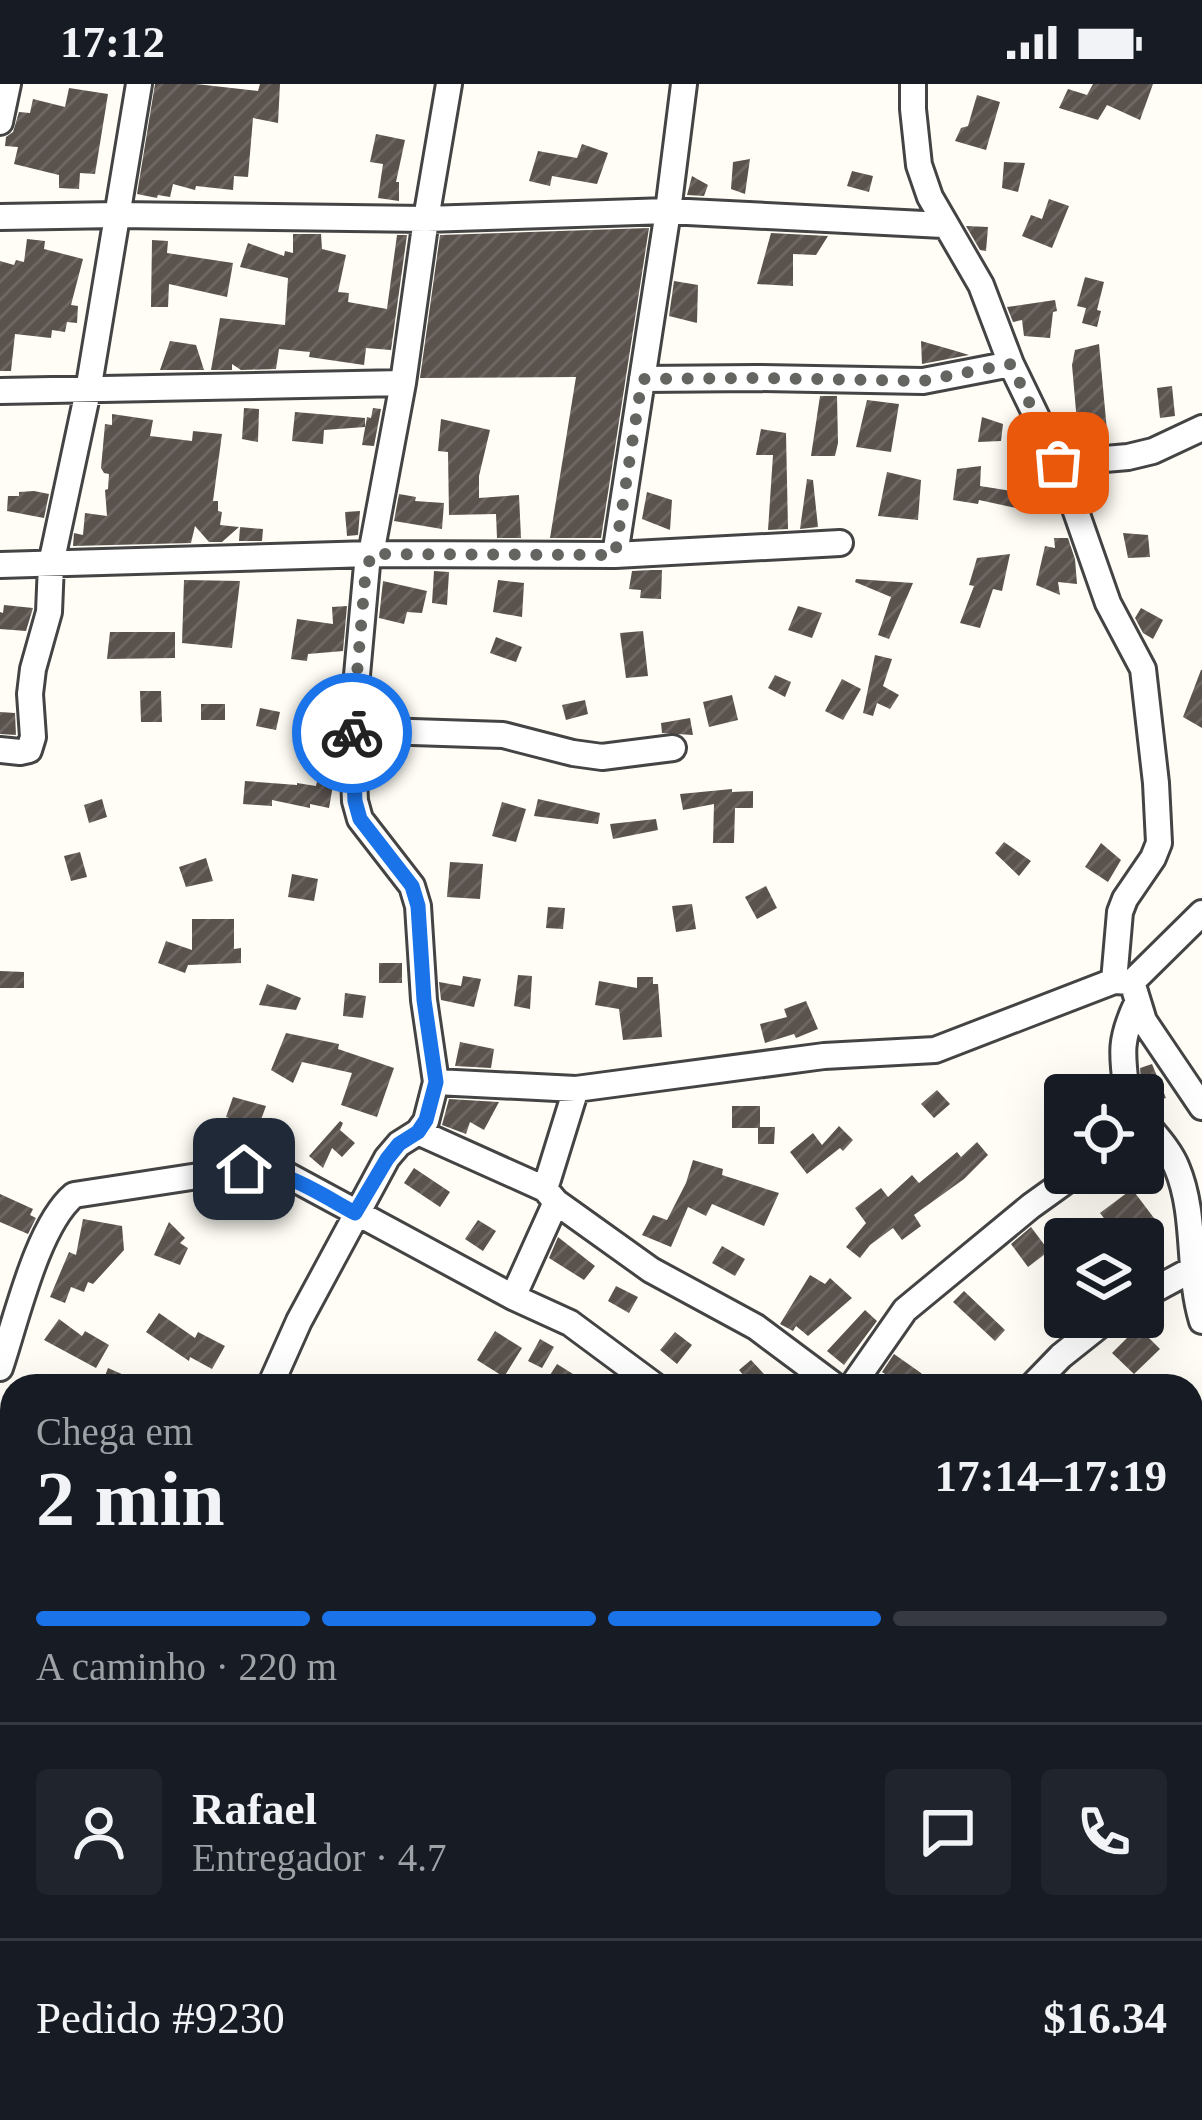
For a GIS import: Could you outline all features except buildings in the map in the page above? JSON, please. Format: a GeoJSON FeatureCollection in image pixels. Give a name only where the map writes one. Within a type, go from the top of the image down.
{"type":"FeatureCollection","features":[{"type":"Feature","properties":{"kind":"street"},"geometry":{"type":"LineString","coordinates":[[0,122],[8,84]]}},
{"type":"Feature","properties":{"kind":"street"},"geometry":{"type":"LineString","coordinates":[[0,750],[29,749],[33,737],[33,669],[49,612],[51,564],[88,391],[139,84]]}},
{"type":"Feature","properties":{"kind":"street"},"geometry":{"type":"LineString","coordinates":[[275,1374],[387,1159],[426,1120],[436,1082],[418,906],[412,886],[360,819],[352,730],[365,579],[404,383],[449,84]]}},
{"type":"Feature","properties":{"kind":"street"},"geometry":{"type":"LineString","coordinates":[[615,555],[684,84]]}},
{"type":"Feature","properties":{"kind":"street"},"geometry":{"type":"LineString","coordinates":[[913,84],[920,165],[929,197],[981,285],[1011,364],[1058,463],[1108,604],[1143,669],[1159,843],[1120,912],[1128,988],[1121,1052],[1124,1074]]}},
{"type":"Feature","properties":{"kind":"street"},"geometry":{"type":"LineString","coordinates":[[0,217],[426,218],[668,211],[943,225]]}},
{"type":"Feature","properties":{"kind":"street"},"geometry":{"type":"LineString","coordinates":[[642,379],[922,381],[1011,364]]}},
{"type":"Feature","properties":{"kind":"street"},"geometry":{"type":"LineString","coordinates":[[0,391],[404,383]]}},
{"type":"Feature","properties":{"kind":"street"},"geometry":{"type":"LineString","coordinates":[[1058,463],[1128,458],[1202,428]]}},
{"type":"Feature","properties":{"kind":"street"},"geometry":{"type":"LineString","coordinates":[[0,565],[371,554],[615,555],[840,543]]}},
{"type":"Feature","properties":{"kind":"street"},"geometry":{"type":"LineString","coordinates":[[352,730],[503,735],[602,757],[674,748]]}},
{"type":"Feature","properties":{"kind":"street"},"geometry":{"type":"LineString","coordinates":[[436,1082],[576,1089],[824,1056],[934,1050],[1128,988],[1202,913]]}},
{"type":"Feature","properties":{"kind":"street"},"geometry":{"type":"LineString","coordinates":[[1128,988],[1144,1022],[1202,1107]]}},
{"type":"Feature","properties":{"kind":"street"},"geometry":{"type":"LineString","coordinates":[[513,1297],[550,1196],[576,1089]]}},
{"type":"Feature","properties":{"kind":"street"},"geometry":{"type":"LineString","coordinates":[[418,1132],[550,1196],[651,1270],[756,1328],[819,1374]]}},
{"type":"Feature","properties":{"kind":"street"},"geometry":{"type":"LineString","coordinates":[[1164,1148],[1177,1166],[1202,1321]]}},
{"type":"Feature","properties":{"kind":"street"},"geometry":{"type":"LineString","coordinates":[[0,1368],[26,1283],[61,1205],[74,1195],[96,1190],[244,1169],[289,1176],[570,1323],[639,1374]]}},
{"type":"Feature","properties":{"kind":"street"},"geometry":{"type":"LineString","coordinates":[[860,1374],[905,1310],[1047,1194]]}},
{"type":"Feature","properties":{"kind":"street"},"geometry":{"type":"LineString","coordinates":[[1164,1285],[1193,1269]]}},
{"type":"Feature","properties":{"kind":"street"},"geometry":{"type":"LineString","coordinates":[[0,1274],[26,1283]]}},
{"type":"Feature","properties":{"kind":"street"},"geometry":{"type":"LineString","coordinates":[[1044,1374],[1084,1338]]}},
{"type":"Feature","properties":{"kind":"way so far"},"geometry":{"type":"LineString","coordinates":[[352,733],[371,554],[615,555],[642,379],[922,381],[1011,364],[1058,463]]}},
{"type":"Feature","properties":{"kind":"route"},"geometry":{"type":"LineString","coordinates":[[244,1169],[289,1176],[355,1213],[387,1159],[426,1120],[436,1082],[418,906],[412,886],[360,819],[352,733]]}}]}
